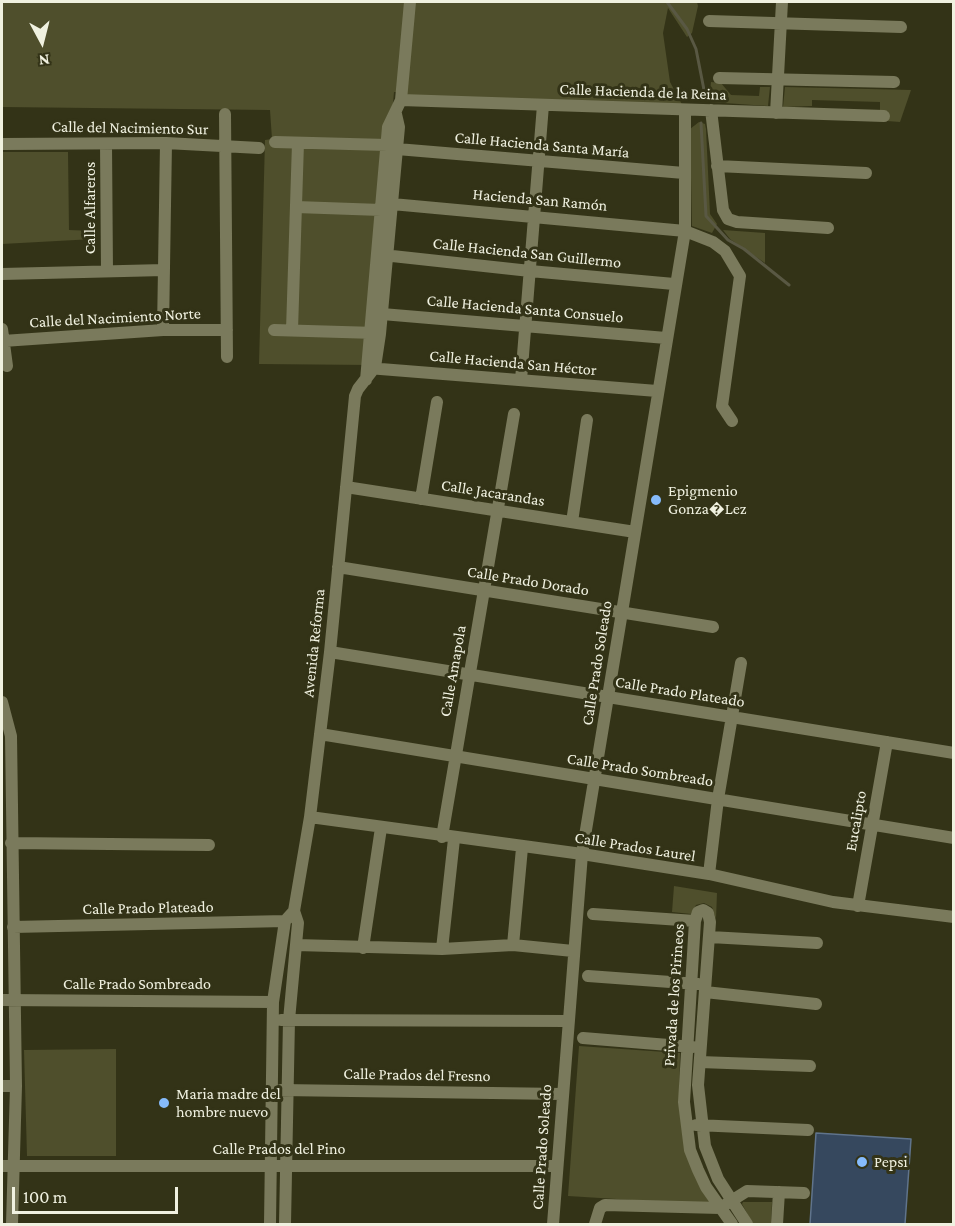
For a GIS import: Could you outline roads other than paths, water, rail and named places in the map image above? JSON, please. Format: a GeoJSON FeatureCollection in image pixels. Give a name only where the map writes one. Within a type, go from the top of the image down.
{"type":"FeatureCollection","features":[{"type":"Feature","properties":{"kind":"street","name":"Avenida Reforma"},"geometry":{"type":"LineString","coordinates":[[270,1224],[287,1090],[289,1020],[298,923],[294,912],[310,817],[330,652],[355,396],[369,372],[375,333],[392,147],[399,127],[396,114],[401,100],[410,2]]}},
{"type":"Feature","properties":{"kind":"street"},"geometry":{"type":"LineString","coordinates":[[776,112],[782,2]]}},
{"type":"Feature","properties":{"kind":"street"},"geometry":{"type":"LineString","coordinates":[[709,21],[901,27]]}},
{"type":"Feature","properties":{"kind":"street"},"geometry":{"type":"LineString","coordinates":[[719,78],[894,82]]}},
{"type":"Feature","properties":{"kind":"street","name":"Calle Hacienda de la Reina"},"geometry":{"type":"LineString","coordinates":[[401,100],[884,116]]}},
{"type":"Feature","properties":{"kind":"street"},"geometry":{"type":"LineString","coordinates":[[521,380],[543,105]]}},
{"type":"Feature","properties":{"kind":"street","name":"Calle Prado Soleado"},"geometry":{"type":"LineString","coordinates":[[553,1224],[555,1166],[582,854],[674,284],[685,231],[685,110]]}},
{"type":"Feature","properties":{"kind":"street"},"geometry":{"type":"LineString","coordinates":[[711,110],[723,210],[728,219],[737,222],[828,228]]}},
{"type":"Feature","properties":{"kind":"street"},"geometry":{"type":"LineString","coordinates":[[225,114],[227,357]]}},
{"type":"Feature","properties":{"kind":"street","name":"Calle Hacienda Santa María"},"geometry":{"type":"LineString","coordinates":[[274,142],[392,147],[684,173]]}},
{"type":"Feature","properties":{"kind":"street"},"geometry":{"type":"LineString","coordinates":[[163,330],[166,143]]}},
{"type":"Feature","properties":{"kind":"street","name":"Calle del Nacimiento Sur"},"geometry":{"type":"LineString","coordinates":[[2,144],[166,143],[259,148]]}},
{"type":"Feature","properties":{"kind":"street"},"geometry":{"type":"LineString","coordinates":[[292,330],[298,143]]}},
{"type":"Feature","properties":{"kind":"street","name":"Calle Alfareros"},"geometry":{"type":"LineString","coordinates":[[106,144],[107,271]]}},
{"type":"Feature","properties":{"kind":"street"},"geometry":{"type":"LineString","coordinates":[[717,166],[866,172]]}},
{"type":"Feature","properties":{"kind":"street","name":"Hacienda San Ramón"},"geometry":{"type":"LineString","coordinates":[[296,207],[386,207],[534,216],[685,231],[713,242],[725,251],[740,276],[722,406],[732,421]]}},
{"type":"Feature","properties":{"kind":"street","name":"Avenida Reforma"},"geometry":{"type":"LineString","coordinates":[[375,333],[382,314],[383,254]]}},
{"type":"Feature","properties":{"kind":"street","name":"Calle Hacienda San Guillermo"},"geometry":{"type":"LineString","coordinates":[[383,254],[530,272],[674,284]]}},
{"type":"Feature","properties":{"kind":"street"},"geometry":{"type":"LineString","coordinates":[[2,274],[164,270]]}},
{"type":"Feature","properties":{"kind":"street","name":"Calle Hacienda Santa Consuelo"},"geometry":{"type":"LineString","coordinates":[[382,314],[666,338]]}},
{"type":"Feature","properties":{"kind":"street","name":"Calle del Nacimiento Norte"},"geometry":{"type":"LineString","coordinates":[[2,335],[227,330]]}},
{"type":"Feature","properties":{"kind":"street"},"geometry":{"type":"LineString","coordinates":[[274,330],[375,333]]}},
{"type":"Feature","properties":{"kind":"street"},"geometry":{"type":"LineString","coordinates":[[2,335],[7,366]]}},
{"type":"Feature","properties":{"kind":"street","name":"Calle Hacienda San Héctor"},"geometry":{"type":"LineString","coordinates":[[369,372],[521,380],[657,391]]}},
{"type":"Feature","properties":{"kind":"street"},"geometry":{"type":"LineString","coordinates":[[421,499],[437,402]]}},
{"type":"Feature","properties":{"kind":"street","name":"Calle Amapola"},"geometry":{"type":"LineString","coordinates":[[442,949],[448,838],[456,756],[514,414]]}},
{"type":"Feature","properties":{"kind":"street"},"geometry":{"type":"LineString","coordinates":[[572,522],[587,420]]}},
{"type":"Feature","properties":{"kind":"street","name":"Calle Jacarandas"},"geometry":{"type":"LineString","coordinates":[[346,487],[634,532]]}},
{"type":"Feature","properties":{"kind":"street","name":"Calle Prado Dorado"},"geometry":{"type":"LineString","coordinates":[[338,567],[713,627]]}},
{"type":"Feature","properties":{"kind":"street","name":"Calle Prado Plateado"},"geometry":{"type":"LineString","coordinates":[[330,652],[954,753]]}},
{"type":"Feature","properties":{"kind":"street"},"geometry":{"type":"LineString","coordinates":[[709,874],[718,799],[741,663]]}},
{"type":"Feature","properties":{"kind":"street"},"geometry":{"type":"LineString","coordinates":[[2,702],[11,736],[11,843],[7,874],[13,927],[8,1000],[16,1086],[8,1166],[12,1224]]}},
{"type":"Feature","properties":{"kind":"street","name":"Calle Prado Sombreado"},"geometry":{"type":"LineString","coordinates":[[320,734],[954,838]]}},
{"type":"Feature","properties":{"kind":"street","name":"Eucalipto"},"geometry":{"type":"LineString","coordinates":[[858,906],[887,742]]}},
{"type":"Feature","properties":{"kind":"street","name":"Calle Prados Laurel"},"geometry":{"type":"LineString","coordinates":[[310,817],[448,838],[582,854],[709,874],[858,906],[954,917]]}},
{"type":"Feature","properties":{"kind":"street"},"geometry":{"type":"LineString","coordinates":[[363,948],[381,828]]}},
{"type":"Feature","properties":{"kind":"street"},"geometry":{"type":"LineString","coordinates":[[11,843],[209,845]]}},
{"type":"Feature","properties":{"kind":"street"},"geometry":{"type":"LineString","coordinates":[[513,945],[522,848]]}},
{"type":"Feature","properties":{"kind":"street","name":"Privada de los Pirineos"},"geometry":{"type":"LineString","coordinates":[[732,1224],[698,1170],[690,1150],[684,1102],[695,921],[698,912],[703,910],[708,913],[710,937],[698,1085],[702,1125],[712,1166],[747,1224]]}},
{"type":"Feature","properties":{"kind":"street"},"geometry":{"type":"LineString","coordinates":[[285,921],[294,912]]}},
{"type":"Feature","properties":{"kind":"street"},"geometry":{"type":"LineString","coordinates":[[593,914],[695,921]]}},
{"type":"Feature","properties":{"kind":"street","name":"Avenida Reforma"},"geometry":{"type":"LineString","coordinates":[[285,921],[272,1020],[272,1090],[285,1224]]}},
{"type":"Feature","properties":{"kind":"street","name":"Calle Prado Plateado"},"geometry":{"type":"LineString","coordinates":[[13,927],[285,921]]}},
{"type":"Feature","properties":{"kind":"street"},"geometry":{"type":"LineString","coordinates":[[710,937],[817,943]]}},
{"type":"Feature","properties":{"kind":"street"},"geometry":{"type":"LineString","coordinates":[[296,945],[442,949],[513,945],[573,951]]}},
{"type":"Feature","properties":{"kind":"street"},"geometry":{"type":"LineString","coordinates":[[588,976],[690,984],[816,1004]]}},
{"type":"Feature","properties":{"kind":"street","name":"Calle Prado Sombreado"},"geometry":{"type":"LineString","coordinates":[[8,1000],[273,1002]]}},
{"type":"Feature","properties":{"kind":"street"},"geometry":{"type":"LineString","coordinates":[[272,1020],[567,1021]]}},
{"type":"Feature","properties":{"kind":"street"},"geometry":{"type":"LineString","coordinates":[[583,1038],[700,1047]]}},
{"type":"Feature","properties":{"kind":"street"},"geometry":{"type":"LineString","coordinates":[[700,1062],[810,1066]]}},
{"type":"Feature","properties":{"kind":"street"},"geometry":{"type":"LineString","coordinates":[[2,1086],[16,1086]]}},
{"type":"Feature","properties":{"kind":"street","name":"Calle Prados del Fresno"},"geometry":{"type":"LineString","coordinates":[[272,1090],[562,1094]]}},
{"type":"Feature","properties":{"kind":"street"},"geometry":{"type":"LineString","coordinates":[[687,1125],[808,1130]]}},
{"type":"Feature","properties":{"kind":"street","name":"Calle Prados del Pino"},"geometry":{"type":"LineString","coordinates":[[8,1166],[555,1166]]}},
{"type":"Feature","properties":{"kind":"street"},"geometry":{"type":"LineString","coordinates":[[596,1224],[600,1208],[614,1204],[720,1208],[747,1191],[804,1192]]}},
{"type":"Feature","properties":{"kind":"street"},"geometry":{"type":"LineString","coordinates":[[777,1224],[779,1192]]}},
{"type":"Feature","properties":{"kind":"waterway"},"geometry":{"type":"LineString","coordinates":[[667,2],[687,29],[696,49],[705,95]]}},
{"type":"Feature","properties":{"kind":"waterway"},"geometry":{"type":"LineString","coordinates":[[701,123],[706,216],[728,240],[744,249],[789,285]]}},
{"type":"Feature","properties":{"kind":"place","name":"Epigmenio Gonza�Lez"},"geometry":{"type":"Point","coordinates":[656,500]}},
{"type":"Feature","properties":{"kind":"place","name":"Maria madre del hombre nuevo"},"geometry":{"type":"Point","coordinates":[164,1103]}},
{"type":"Feature","properties":{"kind":"place","name":"Pepsi"},"geometry":{"type":"Point","coordinates":[862,1162]}}]}
